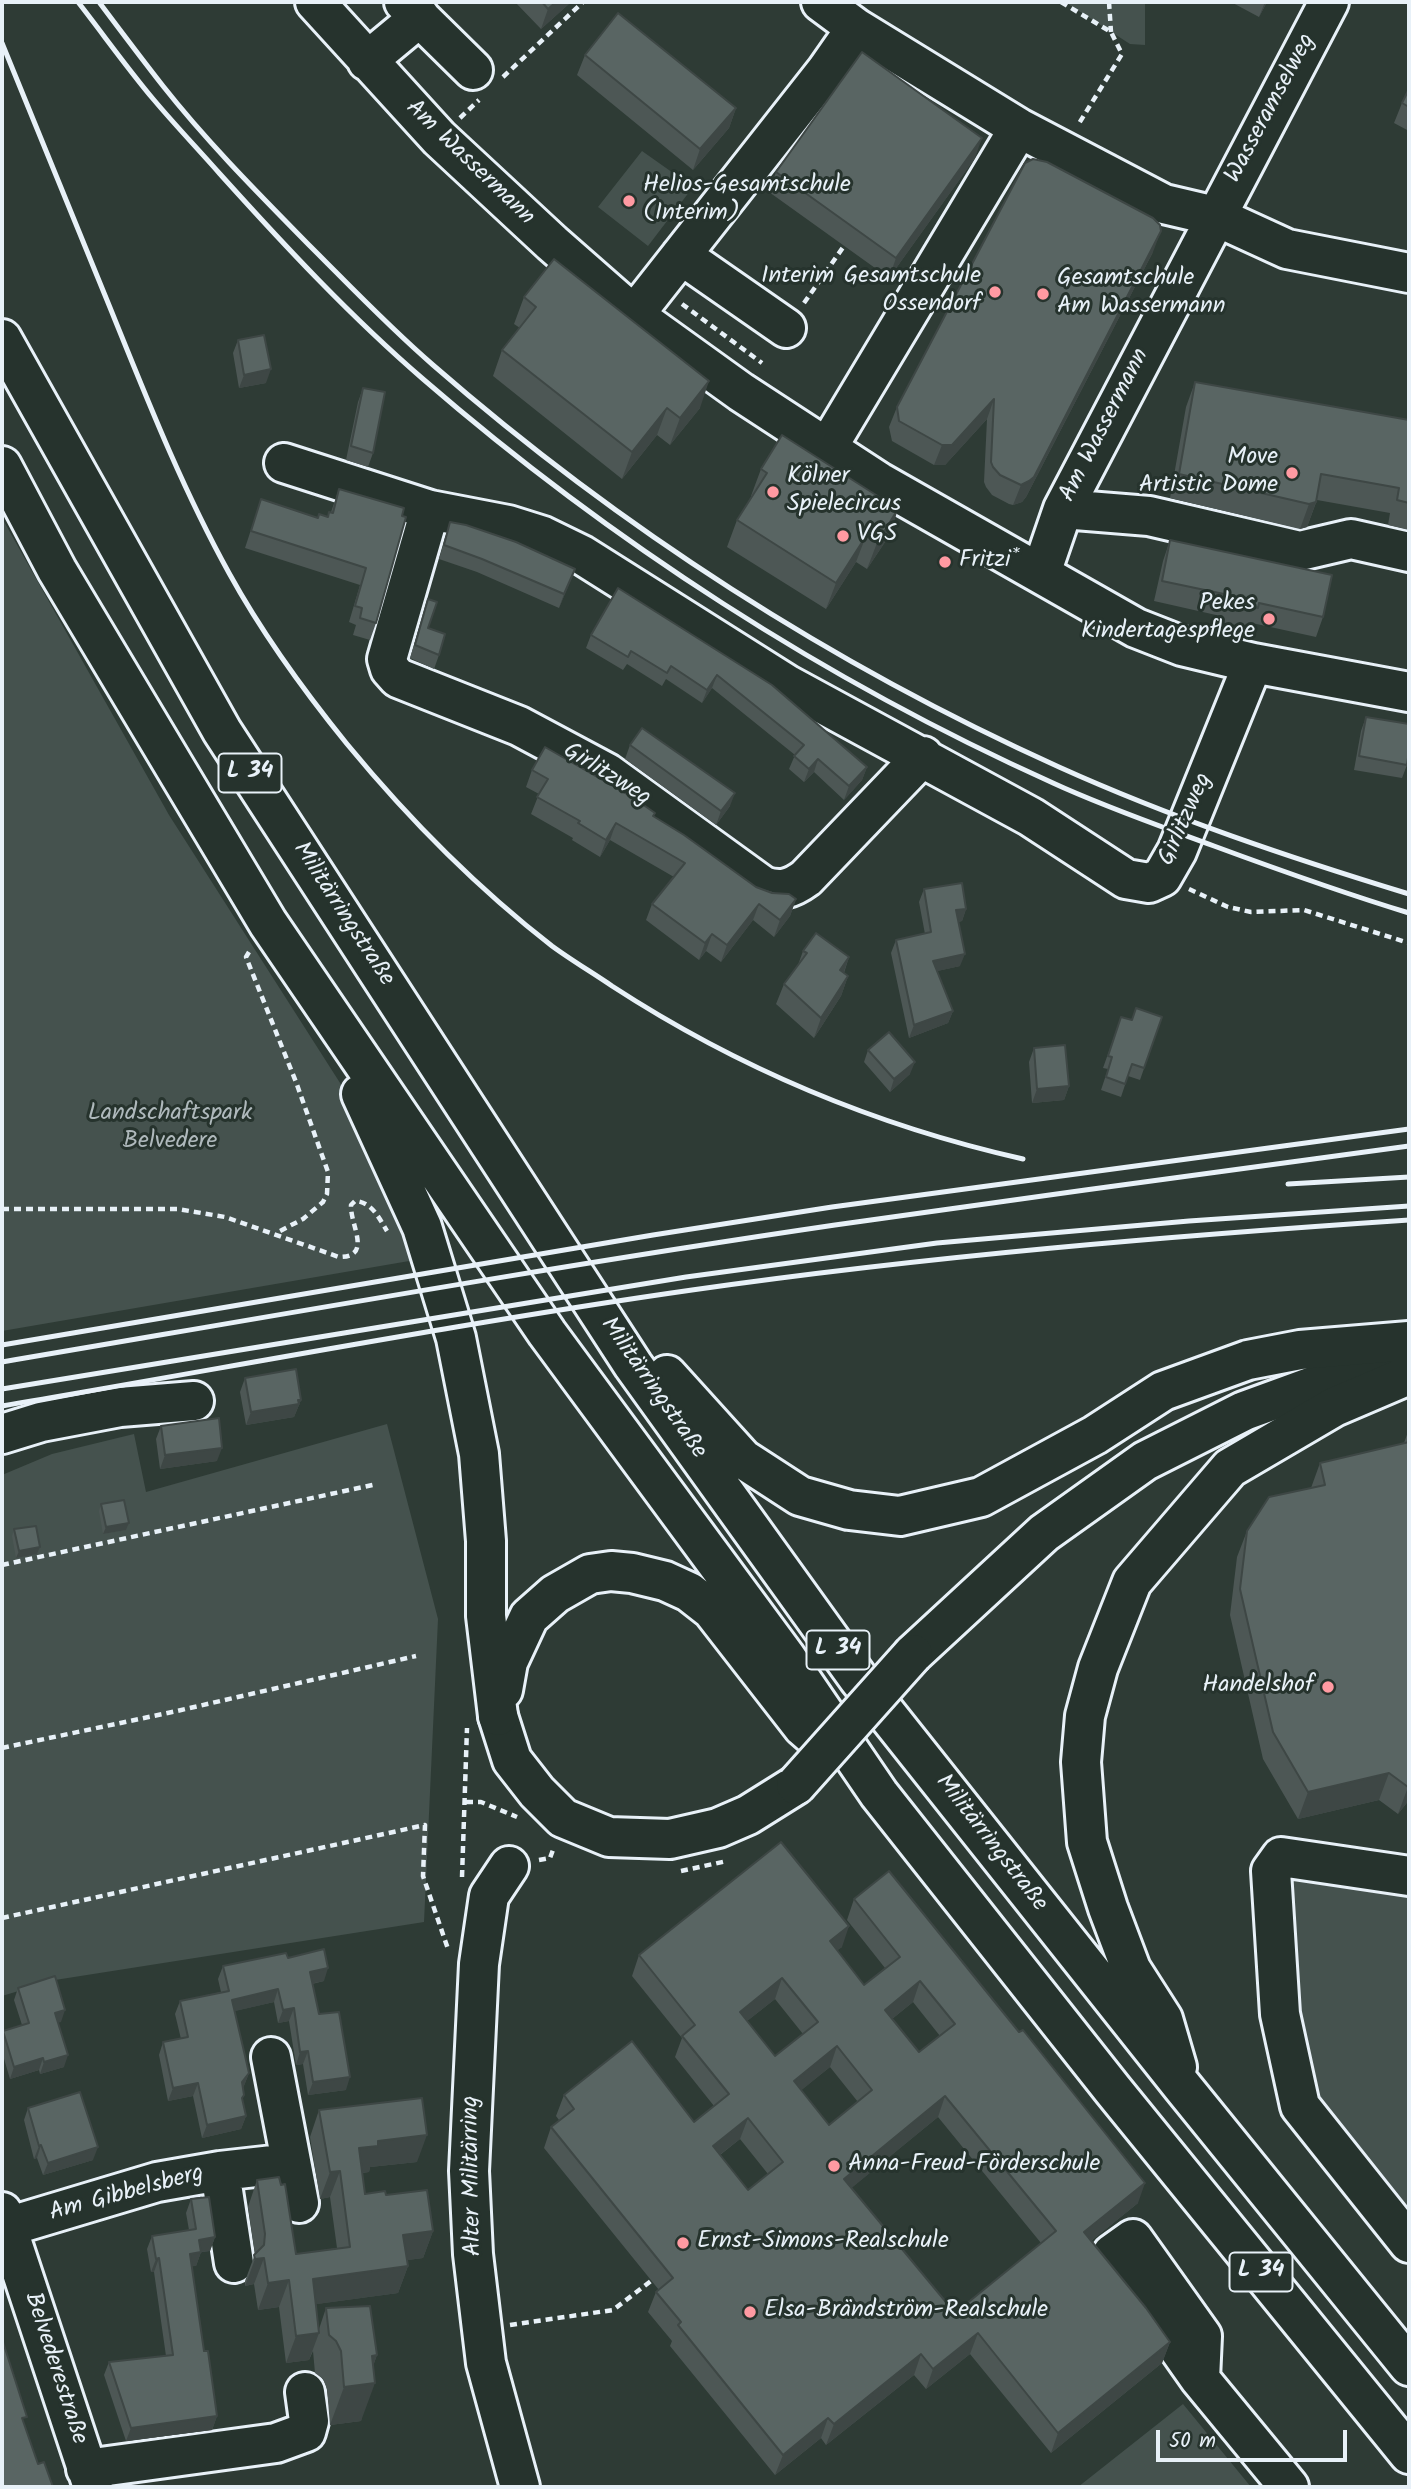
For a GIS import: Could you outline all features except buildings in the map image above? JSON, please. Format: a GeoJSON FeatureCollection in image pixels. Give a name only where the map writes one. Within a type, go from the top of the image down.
{"type":"FeatureCollection","features":[{"type":"Feature","properties":{"kind":"main road","name":"Am Wassermann"},"geometry":{"type":"LineString","coordinates":[[315,2],[439,138],[552,243],[635,315],[741,392],[880,482],[1041,573],[1063,509],[1215,216]]}},
{"type":"Feature","properties":{"kind":"main road"},"geometry":{"type":"LineString","coordinates":[[821,2],[856,28],[1019,128],[1164,204],[1215,216],[1287,249],[1409,272]]}},
{"type":"Feature","properties":{"kind":"main road","name":"Wasseramselweg"},"geometry":{"type":"LineString","coordinates":[[1215,216],[1329,2]]}},
{"type":"Feature","properties":{"kind":"main road"},"geometry":{"type":"LineString","coordinates":[[367,61],[412,9],[485,82]]}},
{"type":"Feature","properties":{"kind":"main road"},"geometry":{"type":"LineString","coordinates":[[635,315],[826,71],[856,28]]}},
{"type":"Feature","properties":{"kind":"main road"},"geometry":{"type":"LineString","coordinates":[[827,448],[1019,128]]}},
{"type":"Feature","properties":{"kind":"main road"},"geometry":{"type":"LineString","coordinates":[[681,255],[786,328]]}},
{"type":"Feature","properties":{"kind":"main road","name":"Militärringstraße"},"geometry":{"type":"LineString","coordinates":[[2,339],[222,731],[633,1365],[858,1678],[1182,2086],[1409,2366]]}},
{"type":"Feature","properties":{"kind":"main road","name":"Girlitzweg"},"geometry":{"type":"LineString","coordinates":[[284,463],[430,510],[508,525],[543,536],[582,555],[788,685],[1031,817],[1126,879],[1149,883],[1162,877],[1177,851],[1253,663]]}},
{"type":"Feature","properties":{"kind":"main road","name":"Militärringstraße"},"geometry":{"type":"LineString","coordinates":[[2,466],[57,570],[268,923],[547,1333],[785,1656],[880,1794],[1113,2090],[1409,2454]]}},
{"type":"Feature","properties":{"kind":"main road"},"geometry":{"type":"LineString","coordinates":[[1063,509],[1149,516],[1300,551],[1351,539],[1409,552]]}},
{"type":"Feature","properties":{"kind":"main road","name":"Girlitzweg"},"geometry":{"type":"LineString","coordinates":[[430,510],[394,631],[387,659],[390,669],[398,678],[519,726],[607,773],[763,886],[776,890],[793,888],[806,878],[922,756]]}},
{"type":"Feature","properties":{"kind":"main road"},"geometry":{"type":"LineString","coordinates":[[1041,573],[1136,628],[1182,646],[1253,663],[1409,692]]}},
{"type":"Feature","properties":{"kind":"main road","name":"L 34"},"geometry":{"type":"LineString","coordinates":[[268,923],[369,1109],[422,1227],[456,1338],[479,1454],[485,1541],[483,1717],[537,1792],[563,1818],[610,1837],[670,1839],[718,1828],[748,1815],[796,1785],[913,1654],[1044,1532],[1145,1461],[1244,1411],[1351,1373],[1409,1358]]}},
{"type":"Feature","properties":{"kind":"main road","name":"L 34"},"geometry":{"type":"LineString","coordinates":[[522,1193],[682,1394],[743,1459],[800,1496],[849,1510],[900,1516],[981,1497],[1095,1435],[1163,1391],[1248,1360],[1300,1350],[1409,1341]]}},
{"type":"Feature","properties":{"kind":"main road","name":"L 34"},"geometry":{"type":"LineString","coordinates":[[1182,2086],[1163,2019],[1131,1969],[1087,1842],[1081,1762],[1086,1716],[1098,1668],[1132,1582],[1230,1468],[1334,1407],[1409,1375]]}},
{"type":"Feature","properties":{"kind":"main road"},"geometry":{"type":"LineString","coordinates":[[2,1434],[41,1422],[120,1407],[194,1401]]}},
{"type":"Feature","properties":{"kind":"main road","name":"L 34"},"geometry":{"type":"LineString","coordinates":[[483,1717],[529,1617],[555,1594],[590,1574],[611,1571],[632,1573],[665,1581],[689,1592],[712,1610],[803,1727],[880,1794]]}},
{"type":"Feature","properties":{"kind":"main road"},"geometry":{"type":"LineString","coordinates":[[1409,1875],[1281,1857],[1271,1871],[1280,2014],[1300,2106],[1409,2243]]}},
{"type":"Feature","properties":{"kind":"main road","name":"Alter Militärring"},"geometry":{"type":"LineString","coordinates":[[509,1866],[489,1896],[478,1964],[469,2171],[473,2254],[486,2363],[520,2487]]}},
{"type":"Feature","properties":{"kind":"main road"},"geometry":{"type":"LineString","coordinates":[[271,2057],[299,2203]]}},
{"type":"Feature","properties":{"kind":"main road","name":"Am Gibbelsberg"},"geometry":{"type":"LineString","coordinates":[[4,2219],[158,2182],[290,2162]]}},
{"type":"Feature","properties":{"kind":"main road"},"geometry":{"type":"LineString","coordinates":[[220,2171],[234,2263]]}},
{"type":"Feature","properties":{"kind":"main road","name":"Belvederestraße"},"geometry":{"type":"LineString","coordinates":[[4,2219],[90,2478]]}},
{"type":"Feature","properties":{"kind":"main road"},"geometry":{"type":"LineString","coordinates":[[1200,2379],[1289,2487]]}},
{"type":"Feature","properties":{"kind":"main road"},"geometry":{"type":"LineString","coordinates":[[90,2478],[276,2443],[306,2432],[309,2420],[305,2392]]}},
{"type":"Feature","properties":{"kind":"path"},"geometry":{"type":"LineString","coordinates":[[439,138],[485,82],[583,2]]}},
{"type":"Feature","properties":{"kind":"path"},"geometry":{"type":"LineString","coordinates":[[1061,2],[1111,32]]}},
{"type":"Feature","properties":{"kind":"path"},"geometry":{"type":"LineString","coordinates":[[1062,150],[1122,54],[1111,32],[1109,2]]}},
{"type":"Feature","properties":{"kind":"path"},"geometry":{"type":"LineString","coordinates":[[1162,877],[1228,907],[1251,912],[1304,910],[1409,943]]}},
{"type":"Feature","properties":{"kind":"path"},"geometry":{"type":"LineString","coordinates":[[268,923],[246,957],[296,1082],[328,1172],[329,1184],[327,1194],[316,1209],[275,1234]]}},
{"type":"Feature","properties":{"kind":"path"},"geometry":{"type":"LineString","coordinates":[[2,1209],[178,1209],[225,1217],[339,1257],[348,1257],[355,1254],[358,1247],[351,1212],[351,1205],[355,1200],[363,1201],[372,1208],[388,1235]]}},
{"type":"Feature","properties":{"kind":"path"},"geometry":{"type":"LineString","coordinates":[[2,1565],[377,1484]]}},
{"type":"Feature","properties":{"kind":"path"},"geometry":{"type":"LineString","coordinates":[[2,1748],[416,1656]]}},
{"type":"Feature","properties":{"kind":"path"},"geometry":{"type":"LineString","coordinates":[[461,1889],[483,1717]]}},
{"type":"Feature","properties":{"kind":"path"},"geometry":{"type":"LineString","coordinates":[[2,1918],[425,1825],[423,1876],[453,1963],[478,1964]]}},
{"type":"Feature","properties":{"kind":"path"},"geometry":{"type":"LineString","coordinates":[[505,2326],[613,2310],[651,2281]]}},
{"type":"Feature","properties":{"kind":"green space"},"geometry":{"type":"Polygon","coordinates":[[[1065,2],[1145,2],[1145,45],[1130,44],[1065,2]]]}},
{"type":"Feature","properties":{"kind":"green space"},"geometry":{"type":"Polygon","coordinates":[[[642,151],[693,187],[648,246],[598,207],[642,151]]]}},
{"type":"Feature","properties":{"kind":"green space","name":"Landschaftspark Belvedere"},"geometry":{"type":"Polygon","coordinates":[[[2,518],[169,815],[349,1097],[415,1260],[2,1331],[2,518]]]}},
{"type":"Feature","properties":{"kind":"green space"},"geometry":{"type":"Polygon","coordinates":[[[387,1424],[438,1619],[424,1922],[55,1980],[2,1996],[2,1475],[52,1454],[134,1434],[146,1492],[387,1424]]]}},
{"type":"Feature","properties":{"kind":"green space"},"geometry":{"type":"Polygon","coordinates":[[[1277,1873],[1409,1888],[1409,2243],[1300,2106],[1277,1873]]]}},
{"type":"Feature","properties":{"kind":"green space"},"geometry":{"type":"Polygon","coordinates":[[[1183,2404],[1251,2487],[1078,2487],[1183,2404]]]}},
{"type":"Feature","properties":{"kind":"railway"},"geometry":{"type":"LineString","coordinates":[[78,2],[170,119],[293,253],[369,330],[494,439],[645,551],[723,604],[803,653],[968,743],[1073,792],[1133,816],[1311,881],[1409,913]]}},
{"type":"Feature","properties":{"kind":"railway"},"geometry":{"type":"LineString","coordinates":[[99,2],[163,86],[216,148],[386,322],[504,425],[654,537],[811,638],[892,684],[1059,767],[1232,836],[1409,894]]}},
{"type":"Feature","properties":{"kind":"railway"},"geometry":{"type":"LineString","coordinates":[[2,43],[152,410],[212,541],[255,618],[284,661],[347,744],[394,798],[470,876],[552,946],[660,1016],[709,1043],[810,1091],[915,1130],[1023,1159]]}},
{"type":"Feature","properties":{"kind":"railway"},"geometry":{"type":"LineString","coordinates":[[2,1345],[832,1207],[1409,1129]]}},
{"type":"Feature","properties":{"kind":"railway"},"geometry":{"type":"LineString","coordinates":[[2,1362],[730,1241],[1409,1146]]}},
{"type":"Feature","properties":{"kind":"railway"},"geometry":{"type":"LineString","coordinates":[[1288,1184],[1409,1177]]}},
{"type":"Feature","properties":{"kind":"railway"},"geometry":{"type":"LineString","coordinates":[[2,1389],[686,1277],[937,1243],[1189,1221],[1409,1206]]}},
{"type":"Feature","properties":{"kind":"railway"},"geometry":{"type":"LineString","coordinates":[[2,1406],[519,1317],[781,1278],[1050,1248],[1409,1220]]}},
{"type":"Feature","properties":{"kind":"place","name":"Helios-Gesamtschule (Interim)"},"geometry":{"type":"Point","coordinates":[629,201]}},
{"type":"Feature","properties":{"kind":"place","name":"Interim Gesamtschule Ossendorf"},"geometry":{"type":"Point","coordinates":[995,292]}},
{"type":"Feature","properties":{"kind":"place","name":"Gesamtschule Am Wassermann"},"geometry":{"type":"Point","coordinates":[1043,294]}},
{"type":"Feature","properties":{"kind":"place","name":"Move Artistic Dome"},"geometry":{"type":"Point","coordinates":[1292,473]}},
{"type":"Feature","properties":{"kind":"place","name":"Kölner Spielecircus"},"geometry":{"type":"Point","coordinates":[773,492]}},
{"type":"Feature","properties":{"kind":"place","name":"VGS"},"geometry":{"type":"Point","coordinates":[843,536]}},
{"type":"Feature","properties":{"kind":"place","name":"Fritzi*"},"geometry":{"type":"Point","coordinates":[945,562]}},
{"type":"Feature","properties":{"kind":"place","name":"Pekes Kindertagespflege"},"geometry":{"type":"Point","coordinates":[1269,619]}},
{"type":"Feature","properties":{"kind":"place","name":"Handelshof"},"geometry":{"type":"Point","coordinates":[1328,1687]}},
{"type":"Feature","properties":{"kind":"place","name":"Anna-Freud-Förderschule"},"geometry":{"type":"Point","coordinates":[834,2166]}},
{"type":"Feature","properties":{"kind":"place","name":"Ernst-Simons-Realschule"},"geometry":{"type":"Point","coordinates":[683,2243]}},
{"type":"Feature","properties":{"kind":"place","name":"Elsa-Brändström-Realschule"},"geometry":{"type":"Point","coordinates":[750,2312]}}]}
